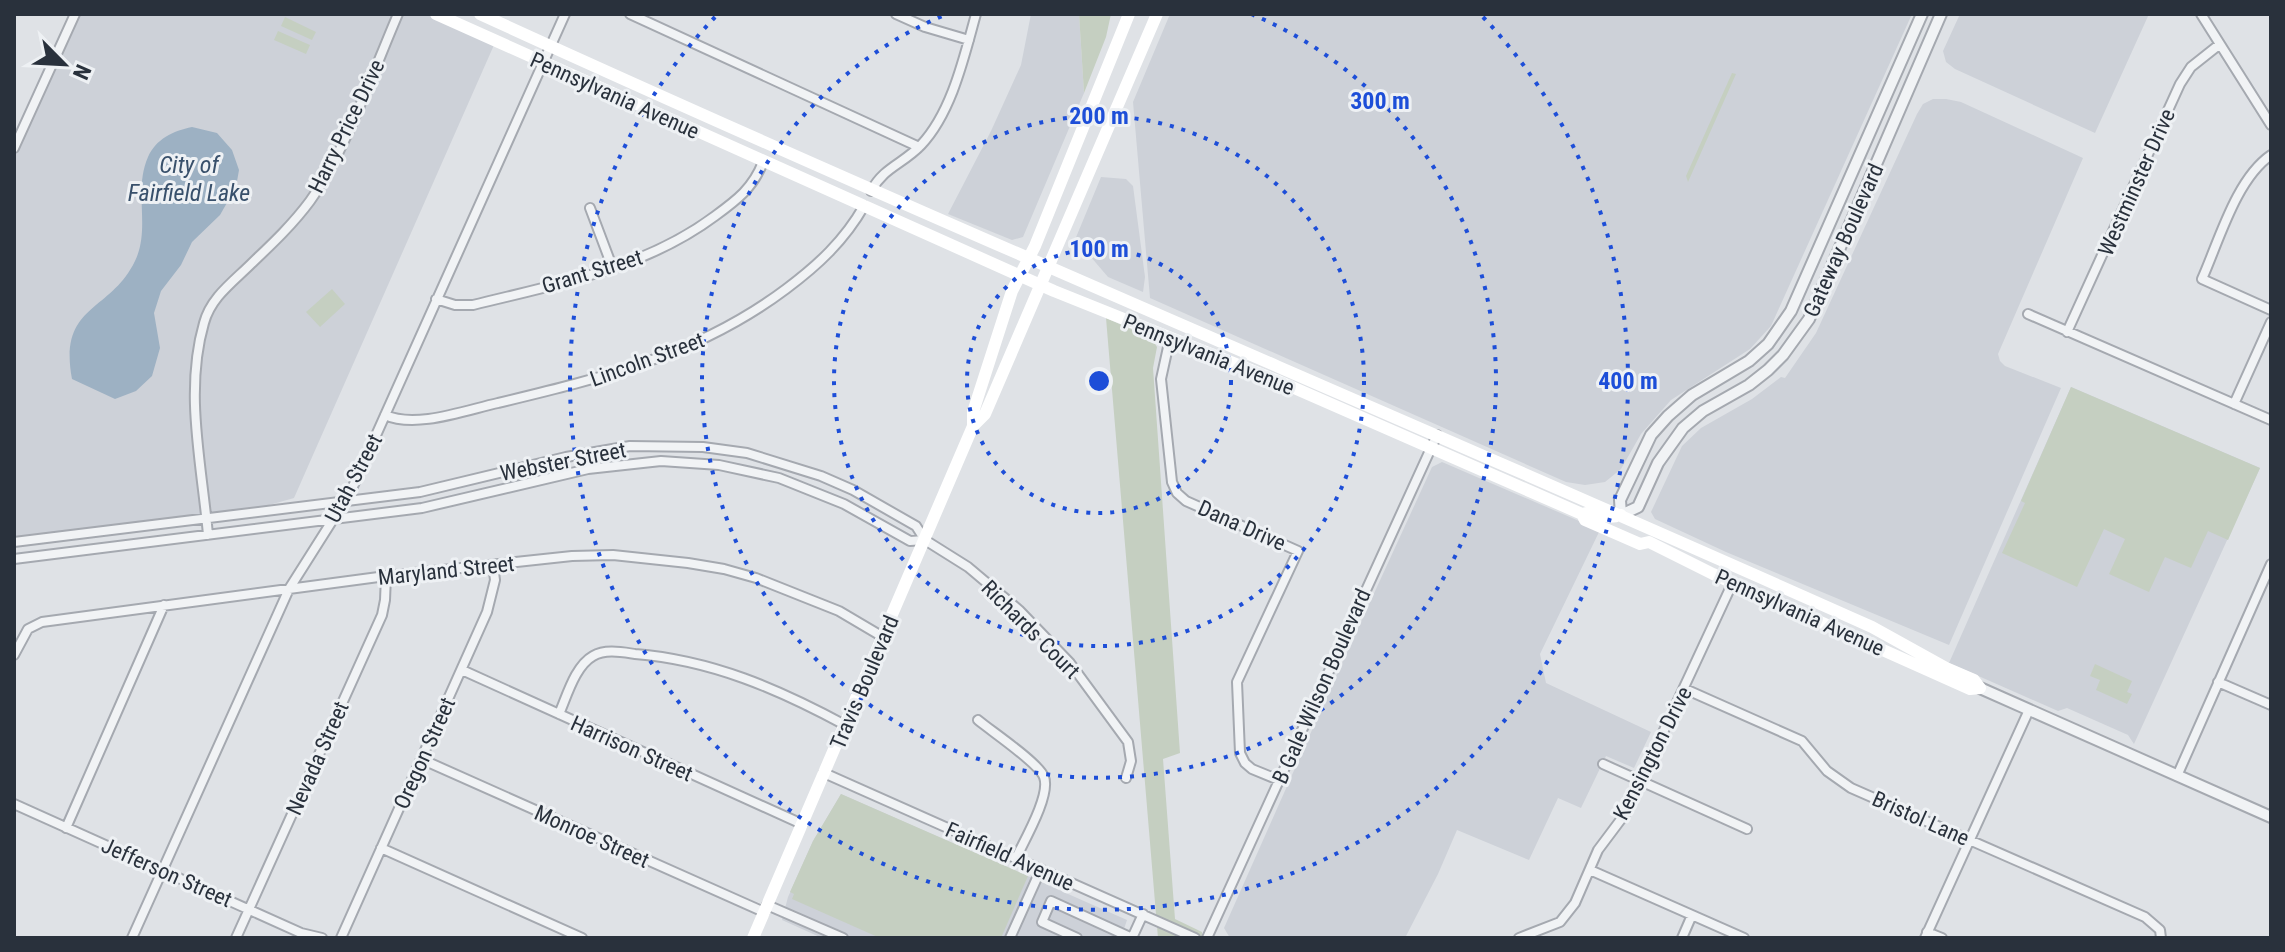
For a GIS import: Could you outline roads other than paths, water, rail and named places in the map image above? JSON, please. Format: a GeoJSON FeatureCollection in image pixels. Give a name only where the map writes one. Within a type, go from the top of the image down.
{"type":"FeatureCollection","features":[{"type":"Feature","properties":{"kind":"main road","name":"Pennsylvania Avenue"},"geometry":{"type":"LineString","coordinates":[[436,14],[1042,285],[1276,380],[1582,514],[1585,520],[1640,544],[1649,542],[1970,689],[1980,688]]}},
{"type":"Feature","properties":{"kind":"main road","name":"Pennsylvania Avenue"},"geometry":{"type":"LineString","coordinates":[[480,14],[871,191],[1051,266],[1800,594],[1974,680],[1980,688]]}},
{"type":"Feature","properties":{"kind":"main road","name":"Travis Boulevard"},"geometry":{"type":"LineString","coordinates":[[973,426],[973,412],[1012,291],[1099,92],[1129,14]]}},
{"type":"Feature","properties":{"kind":"main road","name":"Travis Boulevard"},"geometry":{"type":"LineString","coordinates":[[753,938],[973,426],[985,414],[1051,266],[1157,14]]}},
{"type":"Feature","properties":{"kind":"main road"},"geometry":{"type":"LineString","coordinates":[[1582,514],[1589,512],[1608,519],[1621,515],[1627,528],[1649,542]]}},
{"type":"Feature","properties":{"kind":"main road"},"geometry":{"type":"LineString","coordinates":[[1728,562],[1733,582],[1747,580],[1786,596],[1800,594]]}},
{"type":"Feature","properties":{"kind":"street","name":"Harry Price Drive"},"geometry":{"type":"LineString","coordinates":[[208,535],[195,407],[196,366],[207,314],[226,287],[292,225],[312,198],[339,148],[398,14]]}},
{"type":"Feature","properties":{"kind":"street","name":"Utah Street"},"geometry":{"type":"LineString","coordinates":[[132,938],[289,589],[345,500],[385,415],[565,14]]}},
{"type":"Feature","properties":{"kind":"street"},"geometry":{"type":"LineString","coordinates":[[630,14],[919,147]]}},
{"type":"Feature","properties":{"kind":"street"},"geometry":{"type":"LineString","coordinates":[[896,14],[925,27],[969,40]]}},
{"type":"Feature","properties":{"kind":"street"},"geometry":{"type":"LineString","coordinates":[[871,191],[879,176],[919,147],[931,132],[944,107],[976,14]]}},
{"type":"Feature","properties":{"kind":"street","name":"Gateway Boulevard"},"geometry":{"type":"LineString","coordinates":[[1922,14],[1786,319],[1768,344],[1749,361],[1692,395],[1668,416],[1640,455],[1620,500],[1621,515],[1638,507],[1658,463],[1683,428],[1703,411],[1749,385],[1768,370],[1809,319],[1941,14]]}},
{"type":"Feature","properties":{"kind":"street"},"geometry":{"type":"LineString","coordinates":[[2201,14],[2271,125]]}},
{"type":"Feature","properties":{"kind":"street"},"geometry":{"type":"LineString","coordinates":[[14,148],[72,15]]}},
{"type":"Feature","properties":{"kind":"street","name":"Westminster Drive"},"geometry":{"type":"LineString","coordinates":[[2067,332],[2180,84],[2191,67],[2220,44]]}},
{"type":"Feature","properties":{"kind":"street"},"geometry":{"type":"LineString","coordinates":[[2271,155],[2252,172],[2243,187],[2202,279],[2271,310]]}},
{"type":"Feature","properties":{"kind":"street","name":"Grant Street"},"geometry":{"type":"LineString","coordinates":[[436,299],[463,306],[635,261],[707,222],[747,191],[763,162]]}},
{"type":"Feature","properties":{"kind":"street","name":"Lincoln Street"},"geometry":{"type":"LineString","coordinates":[[385,415],[404,422],[450,414],[600,378],[670,355],[765,305],[818,264],[842,240],[864,206]]}},
{"type":"Feature","properties":{"kind":"street"},"geometry":{"type":"LineString","coordinates":[[590,208],[613,269]]}},
{"type":"Feature","properties":{"kind":"street"},"geometry":{"type":"LineString","coordinates":[[2028,314],[2271,420]]}},
{"type":"Feature","properties":{"kind":"street"},"geometry":{"type":"LineString","coordinates":[[2234,404],[2271,322]]}},
{"type":"Feature","properties":{"kind":"street","name":"Dana Drive"},"geometry":{"type":"LineString","coordinates":[[1170,338],[1161,379],[1172,482],[1177,493],[1186,501],[1298,551],[1237,682],[1240,753],[1252,769],[1279,780]]}},
{"type":"Feature","properties":{"kind":"street","name":"B Gale Wilson Boulevard"},"geometry":{"type":"LineString","coordinates":[[1207,938],[1437,435]]}},
{"type":"Feature","properties":{"kind":"street","name":"Webster Street"},"geometry":{"type":"LineString","coordinates":[[14,542],[420,492],[590,452],[630,446],[703,447],[747,453],[821,476],[853,490],[916,526],[925,540],[910,541],[844,504],[779,478],[743,469],[686,462],[630,463],[588,469],[422,508],[14,559]]}},
{"type":"Feature","properties":{"kind":"street","name":"Richards Court"},"geometry":{"type":"LineString","coordinates":[[925,540],[968,567],[1019,610],[1070,663],[1128,742],[1131,761],[1126,778]]}},
{"type":"Feature","properties":{"kind":"street","name":"Maryland Street"},"geometry":{"type":"LineString","coordinates":[[14,655],[28,629],[42,622],[386,576],[572,556],[613,555],[724,569],[792,591],[839,611],[883,637]]}},
{"type":"Feature","properties":{"kind":"street"},"geometry":{"type":"LineString","coordinates":[[2177,776],[2271,564]]}},
{"type":"Feature","properties":{"kind":"street","name":"Oregon Street"},"geometry":{"type":"LineString","coordinates":[[341,938],[494,592],[493,565]]}},
{"type":"Feature","properties":{"kind":"street","name":"Nevada Street"},"geometry":{"type":"LineString","coordinates":[[236,938],[382,615],[386,576]]}},
{"type":"Feature","properties":{"kind":"street","name":"Kensington Drive"},"geometry":{"type":"LineString","coordinates":[[1519,938],[1560,922],[1575,903],[1598,850],[1625,814],[1733,582]]}},
{"type":"Feature","properties":{"kind":"street"},"geometry":{"type":"LineString","coordinates":[[66,828],[164,605]]}},
{"type":"Feature","properties":{"kind":"street"},"geometry":{"type":"LineString","coordinates":[[559,714],[585,661],[609,651],[661,656],[732,673],[798,700],[845,725]]}},
{"type":"Feature","properties":{"kind":"street","name":"Harrison Street"},"geometry":{"type":"LineString","coordinates":[[462,670],[802,824]]}},
{"type":"Feature","properties":{"kind":"street"},"geometry":{"type":"LineString","coordinates":[[2218,682],[2271,705]]}},
{"type":"Feature","properties":{"kind":"street","name":"Pennsylvania Avenue"},"geometry":{"type":"LineString","coordinates":[[1980,688],[2271,817]]}},
{"type":"Feature","properties":{"kind":"street","name":"Bristol Lane"},"geometry":{"type":"LineString","coordinates":[[1685,689],[1802,741],[1840,782],[2145,917],[2160,930],[2161,938]]}},
{"type":"Feature","properties":{"kind":"street"},"geometry":{"type":"LineString","coordinates":[[1942,938],[1926,935],[2029,710]]}},
{"type":"Feature","properties":{"kind":"street"},"geometry":{"type":"LineString","coordinates":[[978,720],[1035,766],[1044,777],[1045,789],[1040,805],[1016,858]]}},
{"type":"Feature","properties":{"kind":"street","name":"Monroe Street"},"geometry":{"type":"LineString","coordinates":[[421,759],[766,909],[843,938]]}},
{"type":"Feature","properties":{"kind":"street"},"geometry":{"type":"LineString","coordinates":[[1603,764],[1747,829]]}},
{"type":"Feature","properties":{"kind":"street","name":"Fairfield Avenue"},"geometry":{"type":"LineString","coordinates":[[824,773],[1195,938]]}},
{"type":"Feature","properties":{"kind":"street","name":"Jefferson Street"},"geometry":{"type":"LineString","coordinates":[[14,804],[301,933],[322,938]]}},
{"type":"Feature","properties":{"kind":"street"},"geometry":{"type":"LineString","coordinates":[[381,848],[582,938]]}},
{"type":"Feature","properties":{"kind":"street"},"geometry":{"type":"LineString","coordinates":[[1010,938],[1041,869]]}},
{"type":"Feature","properties":{"kind":"street"},"geometry":{"type":"LineString","coordinates":[[1590,870],[1744,938]]}},
{"type":"Feature","properties":{"kind":"street"},"geometry":{"type":"LineString","coordinates":[[1077,938],[1042,922],[1051,901],[1132,938],[1143,914]]}},
{"type":"Feature","properties":{"kind":"street"},"geometry":{"type":"LineString","coordinates":[[1682,938],[1692,915]]}},
{"type":"Feature","properties":{"kind":"water","name":"City of Fairfield Lake"},"geometry":{"type":"Polygon","coordinates":[[[192,127],[217,133],[232,150],[239,170],[236,187],[220,215],[192,242],[181,265],[161,291],[154,313],[160,348],[152,376],[136,391],[115,399],[72,379],[72,336],[79,322],[125,278],[135,261],[142,236],[142,183],[151,151],[166,137],[192,127]]]}}]}
